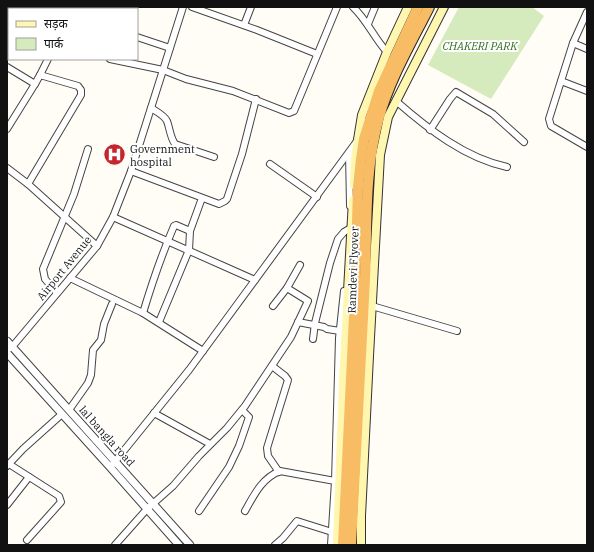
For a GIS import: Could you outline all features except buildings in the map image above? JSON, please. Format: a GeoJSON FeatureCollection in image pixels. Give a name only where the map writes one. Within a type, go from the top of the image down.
{"type":"FeatureCollection","features":[{"type":"Feature","properties":{"kind":"highway","name":"Ramdevi Flyover"},"geometry":{"type":"LineString","coordinates":[[343,545],[355,296],[358,187],[362,152],[368,121],[379,91],[418,7]]}},
{"type":"Feature","properties":{"kind":"highway","name":"Ramdevi Flyover"},"geometry":{"type":"LineString","coordinates":[[351,545],[370,156],[379,117],[387,92],[429,7]]}},
{"type":"Feature","properties":{"kind":"main road"},"geometry":{"type":"LineString","coordinates":[[337,545],[344,359],[355,158],[362,115],[387,52],[408,7]]}},
{"type":"Feature","properties":{"kind":"main road"},"geometry":{"type":"LineString","coordinates":[[361,545],[380,155],[388,117],[444,7]]}},
{"type":"Feature","properties":{"kind":"street","name":"Airport Avenue"},"geometry":{"type":"LineString","coordinates":[[9,346],[57,293],[96,246],[113,217],[131,171],[152,108],[182,7]]}},
{"type":"Feature","properties":{"kind":"street"},"geometry":{"type":"LineString","coordinates":[[192,7],[244,25],[317,54]]}},
{"type":"Feature","properties":{"kind":"street"},"geometry":{"type":"LineString","coordinates":[[244,25],[251,7]]}},
{"type":"Feature","properties":{"kind":"street"},"geometry":{"type":"LineString","coordinates":[[115,60],[163,70],[186,79],[233,91],[256,99],[287,113],[292,112],[294,111],[337,7]]}},
{"type":"Feature","properties":{"kind":"street"},"geometry":{"type":"LineString","coordinates":[[353,7],[362,15],[376,38],[387,52]]}},
{"type":"Feature","properties":{"kind":"street"},"geometry":{"type":"LineString","coordinates":[[368,24],[375,7]]}},
{"type":"Feature","properties":{"kind":"street"},"geometry":{"type":"LineString","coordinates":[[587,12],[573,43],[550,119],[550,124],[552,126],[587,147]]}},
{"type":"Feature","properties":{"kind":"street"},"geometry":{"type":"LineString","coordinates":[[138,37],[170,48]]}},
{"type":"Feature","properties":{"kind":"street"},"geometry":{"type":"LineString","coordinates":[[573,43],[587,49]]}},
{"type":"Feature","properties":{"kind":"street"},"geometry":{"type":"LineString","coordinates":[[7,129],[35,84],[48,60]]}},
{"type":"Feature","properties":{"kind":"street"},"geometry":{"type":"LineString","coordinates":[[7,67],[35,84]]}},
{"type":"Feature","properties":{"kind":"street"},"geometry":{"type":"LineString","coordinates":[[28,184],[81,95],[81,90],[78,86],[40,75]]}},
{"type":"Feature","properties":{"kind":"street"},"geometry":{"type":"LineString","coordinates":[[561,81],[587,91]]}},
{"type":"Feature","properties":{"kind":"street"},"geometry":{"type":"LineString","coordinates":[[430,130],[456,92],[492,114],[524,142]]}},
{"type":"Feature","properties":{"kind":"street"},"geometry":{"type":"LineString","coordinates":[[131,171],[219,204],[225,201],[227,199],[242,154],[256,99]]}},
{"type":"Feature","properties":{"kind":"street"},"geometry":{"type":"LineString","coordinates":[[396,101],[430,130],[457,147],[491,164],[507,167]]}},
{"type":"Feature","properties":{"kind":"street"},"geometry":{"type":"LineString","coordinates":[[152,108],[161,114],[166,120],[172,140],[175,144],[214,157]]}},
{"type":"Feature","properties":{"kind":"street"},"geometry":{"type":"LineString","coordinates":[[112,464],[189,370],[358,140]]}},
{"type":"Feature","properties":{"kind":"street"},"geometry":{"type":"LineString","coordinates":[[57,293],[45,279],[43,270],[74,194],[88,149]]}},
{"type":"Feature","properties":{"kind":"street"},"geometry":{"type":"LineString","coordinates":[[332,545],[340,331],[349,229],[349,153]]}},
{"type":"Feature","properties":{"kind":"street"},"geometry":{"type":"LineString","coordinates":[[270,164],[316,197]]}},
{"type":"Feature","properties":{"kind":"street"},"geometry":{"type":"LineString","coordinates":[[7,168],[28,184],[96,246]]}},
{"type":"Feature","properties":{"kind":"street"},"geometry":{"type":"LineString","coordinates":[[159,322],[189,250],[190,231],[202,198]]}},
{"type":"Feature","properties":{"kind":"street"},"geometry":{"type":"LineString","coordinates":[[113,217],[168,240],[255,280]]}},
{"type":"Feature","properties":{"kind":"street"},"geometry":{"type":"LineString","coordinates":[[144,313],[154,276],[162,260],[174,225],[190,231]]}},
{"type":"Feature","properties":{"kind":"street"},"geometry":{"type":"LineString","coordinates":[[312,339],[330,263],[338,239],[349,229]]}},
{"type":"Feature","properties":{"kind":"street"},"geometry":{"type":"LineString","coordinates":[[273,306],[287,288],[300,265]]}},
{"type":"Feature","properties":{"kind":"street"},"geometry":{"type":"LineString","coordinates":[[70,278],[144,313],[203,351]]}},
{"type":"Feature","properties":{"kind":"street"},"geometry":{"type":"LineString","coordinates":[[115,545],[147,509],[173,486],[210,444],[227,428],[242,410],[272,366],[290,337],[308,301],[287,288]]}},
{"type":"Feature","properties":{"kind":"street"},"geometry":{"type":"LineString","coordinates":[[27,540],[62,502],[59,496],[29,476],[8,465],[23,449],[65,412],[88,383],[91,375],[93,350],[101,340],[104,324],[112,304]]}},
{"type":"Feature","properties":{"kind":"street"},"geometry":{"type":"LineString","coordinates":[[372,306],[457,331]]}},
{"type":"Feature","properties":{"kind":"street"},"geometry":{"type":"LineString","coordinates":[[298,322],[340,331]]}},
{"type":"Feature","properties":{"kind":"street","name":"lal bangla road"},"geometry":{"type":"LineString","coordinates":[[9,346],[65,412],[112,464],[153,504],[190,545]]}},
{"type":"Feature","properties":{"kind":"street","name":"lal bangla road"},"geometry":{"type":"LineString","coordinates":[[7,353],[65,412]]}},
{"type":"Feature","properties":{"kind":"street"},"geometry":{"type":"LineString","coordinates":[[272,366],[288,380],[267,448],[268,456],[279,472]]}},
{"type":"Feature","properties":{"kind":"street"},"geometry":{"type":"LineString","coordinates":[[199,511],[229,467],[239,446],[249,417],[242,410]]}},
{"type":"Feature","properties":{"kind":"street"},"geometry":{"type":"LineString","coordinates":[[154,413],[210,444]]}},
{"type":"Feature","properties":{"kind":"street","name":"lal bangla road"},"geometry":{"type":"LineString","coordinates":[[112,464],[147,509],[179,545]]}},
{"type":"Feature","properties":{"kind":"street"},"geometry":{"type":"LineString","coordinates":[[246,511],[258,489],[274,473],[285,471],[335,481]]}},
{"type":"Feature","properties":{"kind":"street"},"geometry":{"type":"LineString","coordinates":[[7,505],[29,476]]}},
{"type":"Feature","properties":{"kind":"street"},"geometry":{"type":"LineString","coordinates":[[275,545],[297,521],[332,532]]}},
{"type":"Feature","properties":{"kind":"green space","name":"CHAKERI PARK"},"geometry":{"type":"Polygon","coordinates":[[[459,7],[532,7],[544,16],[491,99],[428,65],[459,7]]]}},
{"type":"Feature","properties":{"kind":"place","name":"Government hospital"},"geometry":{"type":"Point","coordinates":[114,155]}}]}
